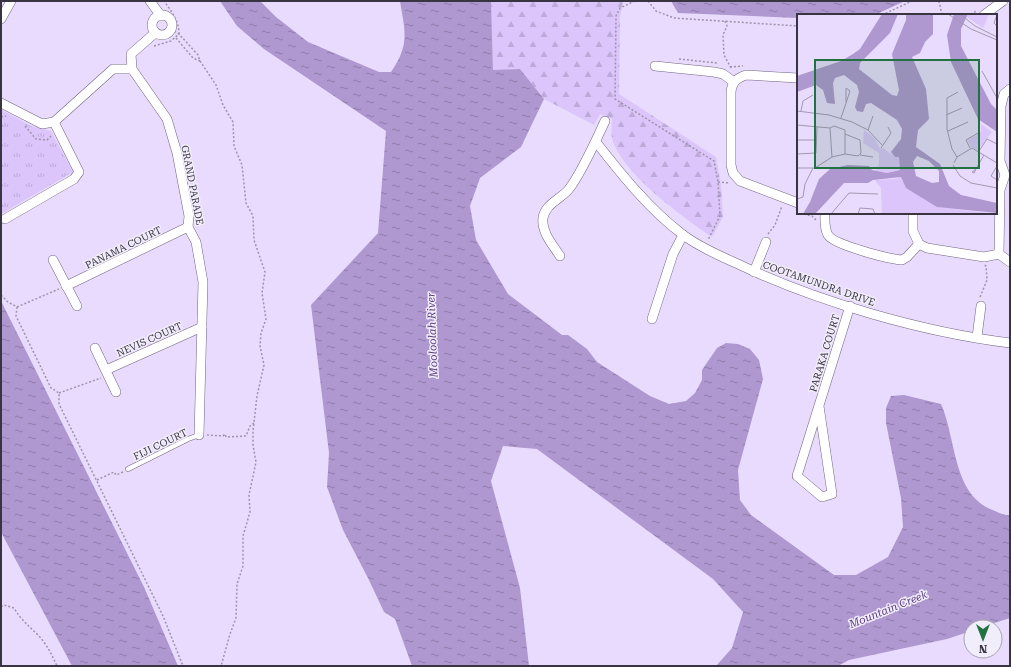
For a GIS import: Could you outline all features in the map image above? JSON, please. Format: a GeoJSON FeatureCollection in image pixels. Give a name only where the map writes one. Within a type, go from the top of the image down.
{"type":"FeatureCollection","features":[{"type":"Feature","properties":{"kind":"street"},"geometry":{"type":"LineString","coordinates":[[1,19],[11,1]]}},
{"type":"Feature","properties":{"kind":"street"},"geometry":{"type":"LineString","coordinates":[[150,1],[161,16],[170,19],[175,34],[164,35],[156,33],[153,30],[153,22],[161,16]]}},
{"type":"Feature","properties":{"kind":"street"},"geometry":{"type":"LineString","coordinates":[[985,14],[1003,1]]}},
{"type":"Feature","properties":{"kind":"street"},"geometry":{"type":"LineString","coordinates":[[1,103],[42,124],[54,122],[113,69],[132,69],[131,54],[156,33]]}},
{"type":"Feature","properties":{"kind":"street"},"geometry":{"type":"LineString","coordinates":[[655,66],[714,72],[723,74],[734,82]]}},
{"type":"Feature","properties":{"kind":"street","name":"GRAND PARADE"},"geometry":{"type":"LineString","coordinates":[[132,69],[167,119],[177,153],[189,216],[188,227],[196,242],[203,282],[200,435]]}},
{"type":"Feature","properties":{"kind":"street"},"geometry":{"type":"LineString","coordinates":[[797,78],[746,75],[739,77],[734,82],[731,92],[732,173],[740,181],[797,203]]}},
{"type":"Feature","properties":{"kind":"street"},"geometry":{"type":"LineString","coordinates":[[999,254],[1000,190],[1007,175],[1000,161],[1000,106],[1004,94],[1010,89]]}},
{"type":"Feature","properties":{"kind":"street"},"geometry":{"type":"LineString","coordinates":[[560,256],[543,228],[543,217],[546,208],[569,189],[596,142],[605,121]]}},
{"type":"Feature","properties":{"kind":"street"},"geometry":{"type":"LineString","coordinates":[[5,219],[74,179],[79,172],[54,122]]}},
{"type":"Feature","properties":{"kind":"street","name":"COOTAMUNDRA DRIVE"},"geometry":{"type":"LineString","coordinates":[[596,142],[655,210],[683,235],[754,272],[850,306],[926,327],[1010,344]]}},
{"type":"Feature","properties":{"kind":"street"},"geometry":{"type":"LineString","coordinates":[[825,214],[825,227],[828,234],[837,242],[902,260],[907,257],[919,244]]}},
{"type":"Feature","properties":{"kind":"street"},"geometry":{"type":"LineString","coordinates":[[913,214],[913,231],[919,244],[927,248],[984,258],[999,254]]}},
{"type":"Feature","properties":{"kind":"street","name":"PANAMA COURT"},"geometry":{"type":"LineString","coordinates":[[66,286],[188,227]]}},
{"type":"Feature","properties":{"kind":"street"},"geometry":{"type":"LineString","coordinates":[[652,319],[673,254],[683,235]]}},
{"type":"Feature","properties":{"kind":"street"},"geometry":{"type":"LineString","coordinates":[[754,272],[766,242]]}},
{"type":"Feature","properties":{"kind":"street"},"geometry":{"type":"LineString","coordinates":[[999,254],[1010,262]]}},
{"type":"Feature","properties":{"kind":"street"},"geometry":{"type":"LineString","coordinates":[[53,260],[77,306]]}},
{"type":"Feature","properties":{"kind":"street","name":"PARAKA COURT"},"geometry":{"type":"LineString","coordinates":[[819,406],[832,494],[822,497],[797,476],[850,306]]}},
{"type":"Feature","properties":{"kind":"street"},"geometry":{"type":"LineString","coordinates":[[977,337],[981,306]]}},
{"type":"Feature","properties":{"kind":"street","name":"NEVIS COURT"},"geometry":{"type":"LineString","coordinates":[[107,373],[202,327]]}},
{"type":"Feature","properties":{"kind":"street"},"geometry":{"type":"LineString","coordinates":[[95,348],[116,392]]}},
{"type":"Feature","properties":{"kind":"lane","name":"FIJI COURT"},"geometry":{"type":"LineString","coordinates":[[128,469],[188,439],[200,435]]}},
{"type":"Feature","properties":{"kind":"path"},"geometry":{"type":"LineString","coordinates":[[164,1],[175,17],[179,26],[175,34]]}},
{"type":"Feature","properties":{"kind":"path"},"geometry":{"type":"LineString","coordinates":[[635,1],[620,8],[616,16],[615,99],[714,161],[718,182],[720,216],[704,247]]}},
{"type":"Feature","properties":{"kind":"path"},"geometry":{"type":"LineString","coordinates":[[648,1],[656,11],[669,16],[797,26]]}},
{"type":"Feature","properties":{"kind":"path"},"geometry":{"type":"LineString","coordinates":[[884,14],[912,1]]}},
{"type":"Feature","properties":{"kind":"path"},"geometry":{"type":"LineString","coordinates":[[939,1],[942,14]]}},
{"type":"Feature","properties":{"kind":"path"},"geometry":{"type":"LineString","coordinates":[[724,21],[727,26],[723,35],[724,54],[731,68]]}},
{"type":"Feature","properties":{"kind":"path"},"geometry":{"type":"LineString","coordinates":[[175,34],[198,55],[200,61],[216,86],[223,105],[233,122],[234,146],[242,165],[246,203],[253,216],[254,240],[264,272],[262,294],[266,318],[261,333],[260,346],[264,365],[257,396],[254,423],[253,445],[256,462],[249,495],[250,512],[243,536],[243,566],[237,584],[236,618],[230,634],[222,666]]}},
{"type":"Feature","properties":{"kind":"path"},"geometry":{"type":"LineString","coordinates":[[175,34],[193,58],[200,61]]}},
{"type":"Feature","properties":{"kind":"path"},"geometry":{"type":"LineString","coordinates":[[677,59],[713,61],[721,65]]}},
{"type":"Feature","properties":{"kind":"path"},"geometry":{"type":"LineString","coordinates":[[725,67],[731,68],[747,66]]}},
{"type":"Feature","properties":{"kind":"path"},"geometry":{"type":"LineString","coordinates":[[718,182],[730,183]]}},
{"type":"Feature","properties":{"kind":"path"},"geometry":{"type":"LineString","coordinates":[[766,242],[768,234],[775,225],[782,206]]}},
{"type":"Feature","properties":{"kind":"path"},"geometry":{"type":"LineString","coordinates":[[804,214],[812,216],[817,221],[818,225]]}},
{"type":"Feature","properties":{"kind":"path"},"geometry":{"type":"LineString","coordinates":[[981,306],[980,300],[988,280],[986,266],[983,265],[984,258]]}},
{"type":"Feature","properties":{"kind":"path"},"geometry":{"type":"LineString","coordinates":[[17,307],[66,286]]}},
{"type":"Feature","properties":{"kind":"path"},"geometry":{"type":"LineString","coordinates":[[1,295],[8,302],[17,307]]}},
{"type":"Feature","properties":{"kind":"path"},"geometry":{"type":"LineString","coordinates":[[17,307],[16,316],[51,388],[59,393]]}},
{"type":"Feature","properties":{"kind":"path"},"geometry":{"type":"LineString","coordinates":[[59,393],[107,373]]}},
{"type":"Feature","properties":{"kind":"path"},"geometry":{"type":"LineString","coordinates":[[59,393],[59,404],[163,616],[183,666]]}},
{"type":"Feature","properties":{"kind":"path"},"geometry":{"type":"LineString","coordinates":[[200,435],[223,436],[225,434],[226,437],[246,436],[250,426],[254,423]]}},
{"type":"Feature","properties":{"kind":"path"},"geometry":{"type":"LineString","coordinates":[[96,480],[114,472],[116,475],[128,469]]}},
{"type":"Feature","properties":{"kind":"path"},"geometry":{"type":"LineString","coordinates":[[2,606],[4,605],[14,608],[17,614],[40,637],[50,651],[57,666]]}},
{"type":"Feature","properties":{"kind":"green space"},"geometry":{"type":"Polygon","coordinates":[[[491,1],[626,1],[623,2],[620,17],[619,94],[716,157],[721,185],[723,217],[712,237],[654,193],[627,165],[612,138],[612,119],[600,114],[594,125],[544,99],[520,69],[493,70],[491,1]]]}},
{"type":"Feature","properties":{"kind":"green space"},"geometry":{"type":"Polygon","coordinates":[[[2,110],[31,126],[51,131],[73,172],[1,214],[2,110]]]}},
{"type":"Feature","properties":{"kind":"water"},"geometry":{"type":"Polygon","coordinates":[[[220,1],[260,1],[276,17],[308,42],[379,72],[391,72],[404,45],[404,30],[400,1],[491,1],[493,70],[520,69],[544,99],[521,147],[480,178],[470,206],[476,240],[508,294],[562,335],[568,335],[587,349],[597,362],[650,396],[669,404],[686,401],[695,393],[702,380],[702,370],[717,348],[726,343],[738,344],[750,349],[759,360],[763,379],[738,470],[740,500],[751,515],[834,575],[856,575],[888,557],[903,527],[901,498],[886,423],[886,408],[891,396],[904,395],[941,404],[963,480],[971,493],[981,504],[995,511],[1010,515],[1010,618],[1003,620],[1003,619],[963,619],[963,634],[947,639],[849,660],[838,666],[716,666],[732,648],[743,612],[713,579],[537,449],[503,446],[491,481],[520,588],[529,666],[412,666],[395,619],[384,612],[343,530],[327,487],[329,453],[311,305],[378,233],[386,131],[264,49],[237,26],[220,1]]]}},
{"type":"Feature","properties":{"kind":"water"},"geometry":{"type":"Polygon","coordinates":[[[671,1],[905,1],[879,13],[797,14],[797,18],[678,13],[671,1]]]}},
{"type":"Feature","properties":{"kind":"water"},"geometry":{"type":"Polygon","coordinates":[[[1,301],[144,587],[178,666],[72,666],[1,532],[1,301]]]}},
{"type":"Feature","properties":{"kind":"water label","name":"Mooloolah River"},"geometry":{"type":"Point","coordinates":[432,335]}},
{"type":"Feature","properties":{"kind":"water label","name":"Mountain Creek"},"geometry":{"type":"Point","coordinates":[888,609]}}]}
